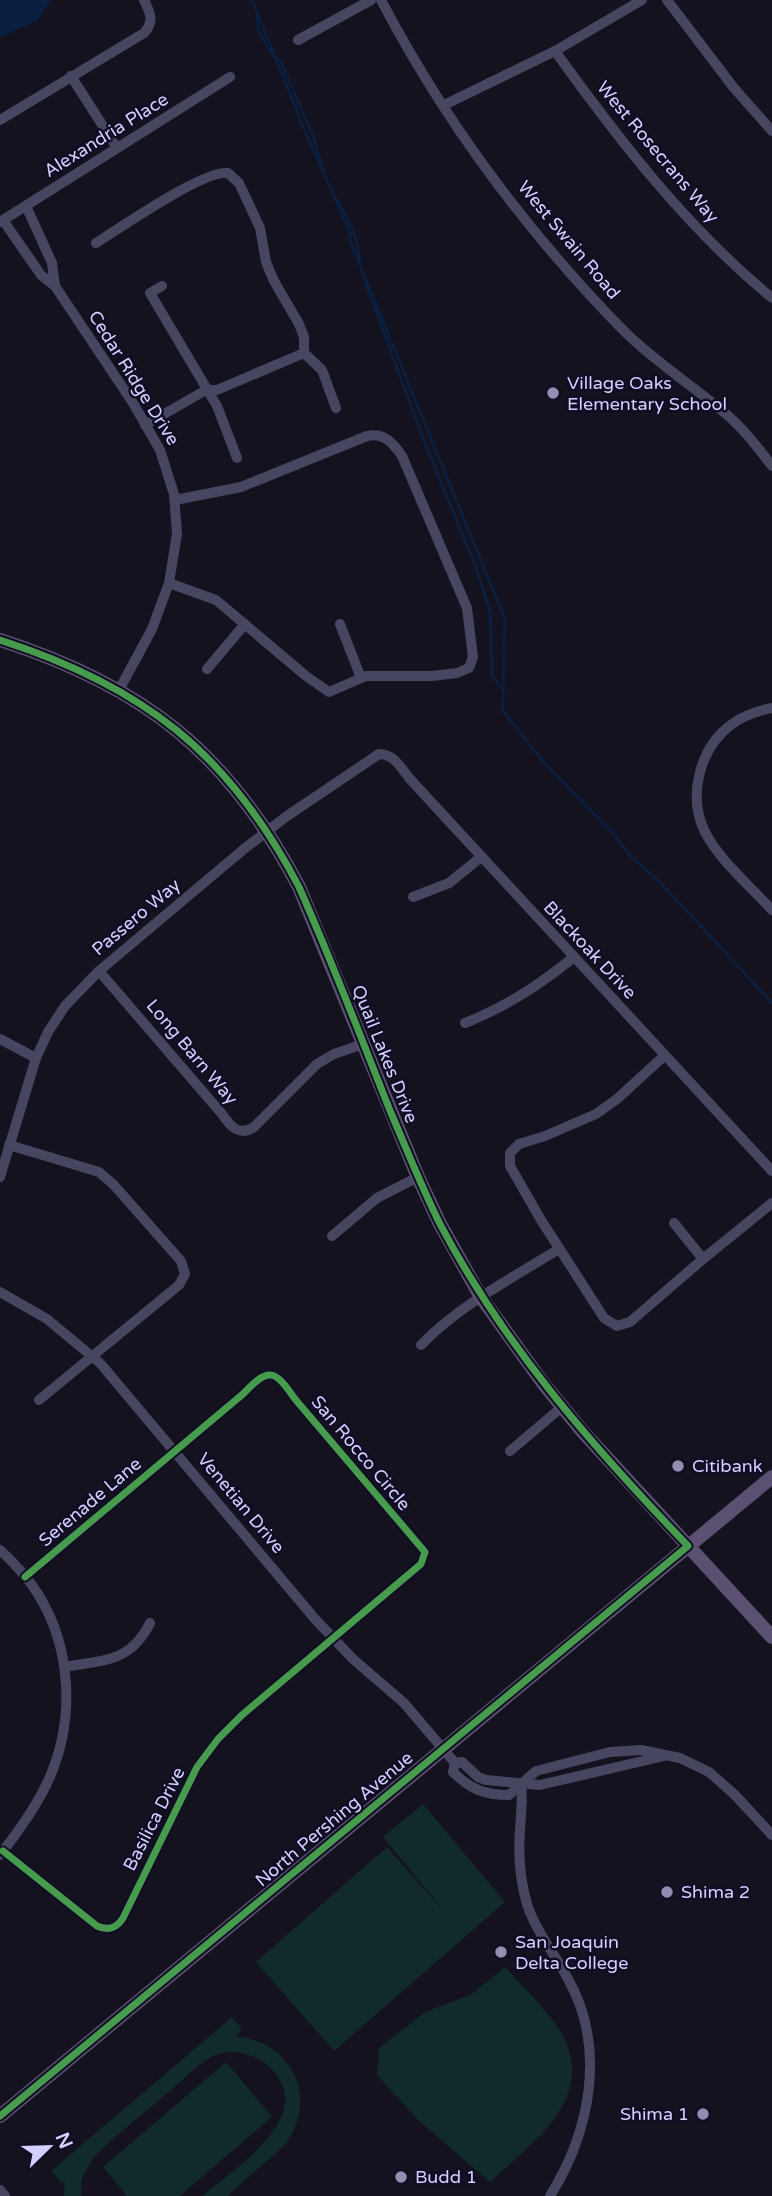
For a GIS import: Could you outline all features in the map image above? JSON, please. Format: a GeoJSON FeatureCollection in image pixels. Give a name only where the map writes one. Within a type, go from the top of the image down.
{"type":"FeatureCollection","features":[{"type":"Feature","properties":{"kind":"main road","name":"Quail Lakes Drive"},"geometry":{"type":"LineString","coordinates":[[0,640],[72,666],[119,690],[175,728],[200,750],[240,793],[267,831],[299,887],[418,1177],[440,1224],[481,1297],[510,1340],[562,1407],[772,1637]]}},
{"type":"Feature","properties":{"kind":"main road","name":"North Pershing Avenue"},"geometry":{"type":"LineString","coordinates":[[0,2116],[772,1477]]}},
{"type":"Feature","properties":{"kind":"street"},"geometry":{"type":"LineString","coordinates":[[0,120],[144,33],[151,18],[144,0]]}},
{"type":"Feature","properties":{"kind":"street"},"geometry":{"type":"LineString","coordinates":[[298,40],[371,0]]}},
{"type":"Feature","properties":{"kind":"street","name":"West Swain Road"},"geometry":{"type":"LineString","coordinates":[[381,0],[444,105],[523,217],[593,298],[654,360],[728,416],[748,435],[772,466]]}},
{"type":"Feature","properties":{"kind":"street"},"geometry":{"type":"LineString","coordinates":[[444,105],[555,51],[642,0]]}},
{"type":"Feature","properties":{"kind":"street"},"geometry":{"type":"LineString","coordinates":[[667,0],[734,88],[772,131]]}},
{"type":"Feature","properties":{"kind":"street","name":"West Rosecrans Way"},"geometry":{"type":"LineString","coordinates":[[555,51],[652,178],[741,273],[772,298]]}},
{"type":"Feature","properties":{"kind":"street"},"geometry":{"type":"LineString","coordinates":[[71,76],[117,148]]}},
{"type":"Feature","properties":{"kind":"street","name":"Alexandria Place"},"geometry":{"type":"LineString","coordinates":[[1,221],[230,77]]}},
{"type":"Feature","properties":{"kind":"street"},"geometry":{"type":"LineString","coordinates":[[96,243],[154,205],[204,179],[221,172],[233,176],[260,228],[266,262],[274,281],[299,324],[304,337],[304,352],[322,370],[336,408]]}},
{"type":"Feature","properties":{"kind":"street","name":"Cedar Ridge Drive"},"geometry":{"type":"LineString","coordinates":[[26,206],[52,263],[55,286]]}},
{"type":"Feature","properties":{"kind":"street","name":"Cedar Ridge Drive"},"geometry":{"type":"LineString","coordinates":[[1,221],[41,275],[55,286],[145,425],[165,461],[175,500],[176,548],[169,583],[152,629],[119,690]]}},
{"type":"Feature","properties":{"kind":"street"},"geometry":{"type":"LineString","coordinates":[[162,286],[150,293],[217,406],[237,458]]}},
{"type":"Feature","properties":{"kind":"street"},"geometry":{"type":"LineString","coordinates":[[145,425],[206,390],[217,390],[304,352]]}},
{"type":"Feature","properties":{"kind":"street"},"geometry":{"type":"LineString","coordinates":[[169,583],[216,600],[306,676],[329,692],[366,676],[432,676],[457,673],[469,668],[473,657],[467,608],[402,456],[387,438],[376,434],[328,450],[296,466],[241,487],[175,500]]}},
{"type":"Feature","properties":{"kind":"street"},"geometry":{"type":"LineString","coordinates":[[207,669],[245,624]]}},
{"type":"Feature","properties":{"kind":"street"},"geometry":{"type":"LineString","coordinates":[[340,624],[361,678]]}},
{"type":"Feature","properties":{"kind":"street"},"geometry":{"type":"LineString","coordinates":[[772,708],[740,718],[715,740],[700,772],[697,796],[701,821],[716,850],[772,910]]}},
{"type":"Feature","properties":{"kind":"street","name":"Passero Way"},"geometry":{"type":"LineString","coordinates":[[0,1177],[36,1058],[60,1013],[99,971],[267,831],[374,755],[383,754]]}},
{"type":"Feature","properties":{"kind":"street","name":"Blackoak Drive"},"geometry":{"type":"LineString","coordinates":[[383,754],[393,758],[772,1171]]}},
{"type":"Feature","properties":{"kind":"street"},"geometry":{"type":"LineString","coordinates":[[413,897],[449,883],[481,857]]}},
{"type":"Feature","properties":{"kind":"street"},"geometry":{"type":"LineString","coordinates":[[465,1023],[514,1001],[541,984],[573,957]]}},
{"type":"Feature","properties":{"kind":"street","name":"Long Barn Way"},"geometry":{"type":"LineString","coordinates":[[99,971],[222,1114],[231,1128],[239,1132],[254,1127],[317,1064],[334,1054],[363,1044]]}},
{"type":"Feature","properties":{"kind":"street"},"geometry":{"type":"LineString","coordinates":[[0,1039],[36,1058]]}},
{"type":"Feature","properties":{"kind":"street"},"geometry":{"type":"LineString","coordinates":[[664,1056],[596,1114],[519,1144],[510,1153],[510,1166],[604,1318],[617,1326],[630,1322],[772,1203]]}},
{"type":"Feature","properties":{"kind":"street"},"geometry":{"type":"LineString","coordinates":[[9,1145],[87,1167],[106,1177],[184,1266],[185,1274],[179,1286],[39,1400]]}},
{"type":"Feature","properties":{"kind":"street"},"geometry":{"type":"LineString","coordinates":[[332,1236],[377,1198],[418,1177]]}},
{"type":"Feature","properties":{"kind":"street"},"geometry":{"type":"LineString","coordinates":[[674,1223],[703,1259]]}},
{"type":"Feature","properties":{"kind":"street"},"geometry":{"type":"LineString","coordinates":[[421,1345],[441,1326],[481,1297],[559,1249]]}},
{"type":"Feature","properties":{"kind":"street","name":"Venetian Drive"},"geometry":{"type":"LineString","coordinates":[[0,1292],[47,1319],[93,1356],[333,1638],[404,1703],[455,1763],[462,1762],[486,1780],[521,1783]]}},
{"type":"Feature","properties":{"kind":"street","name":"San Rocco Circle"},"geometry":{"type":"LineString","coordinates":[[175,1451],[261,1376],[271,1374],[281,1379],[425,1552],[421,1564],[333,1638]]}},
{"type":"Feature","properties":{"kind":"street"},"geometry":{"type":"LineString","coordinates":[[510,1451],[562,1407]]}},
{"type":"Feature","properties":{"kind":"street","name":"Serenade Lane"},"geometry":{"type":"LineString","coordinates":[[25,1577],[175,1451]]}},
{"type":"Feature","properties":{"kind":"street"},"geometry":{"type":"LineString","coordinates":[[0,1550],[38,1594],[53,1623],[64,1667],[67,1703],[61,1746],[49,1779],[40,1797],[1,1853]]}},
{"type":"Feature","properties":{"kind":"street"},"geometry":{"type":"LineString","coordinates":[[64,1667],[125,1654],[144,1636],[150,1623]]}},
{"type":"Feature","properties":{"kind":"street","name":"Basilica Drive"},"geometry":{"type":"LineString","coordinates":[[1,1853],[97,1926],[116,1926],[123,1918],[197,1767],[218,1739],[242,1715],[333,1638]]}},
{"type":"Feature","properties":{"kind":"street"},"geometry":{"type":"LineString","coordinates":[[521,1783],[536,1771],[610,1752],[641,1750],[680,1758],[698,1765],[719,1779],[772,1835]]}},
{"type":"Feature","properties":{"kind":"street"},"geometry":{"type":"LineString","coordinates":[[521,1783],[540,1786],[664,1756]]}},
{"type":"Feature","properties":{"kind":"street"},"geometry":{"type":"LineString","coordinates":[[521,1783],[523,1798],[519,1861],[523,1886],[532,1916],[578,2001],[590,2053],[587,2108],[575,2145],[551,2195]]}},
{"type":"Feature","properties":{"kind":"street"},"geometry":{"type":"LineString","coordinates":[[0,2190],[5,2196]]}},
{"type":"Feature","properties":{"kind":"green space"},"geometry":{"type":"Polygon","coordinates":[[[423,1804],[505,1902],[334,2051],[256,1962],[387,1847],[448,1916],[383,1837],[423,1804]]]}},
{"type":"Feature","properties":{"kind":"green space"},"geometry":{"type":"Polygon","coordinates":[[[505,1967],[561,2033],[572,2064],[571,2085],[564,2104],[538,2138],[490,2182],[419,2121],[377,2075],[379,2048],[425,2012],[472,1994],[505,1967]]]}},
{"type":"Feature","properties":{"kind":"green space"},"geometry":{"type":"Polygon","coordinates":[[[232,2017],[242,2029],[236,2036],[272,2049],[286,2061],[295,2075],[300,2109],[295,2127],[285,2145],[227,2196],[202,2196],[252,2155],[268,2138],[280,2120],[285,2102],[282,2083],[267,2065],[249,2055],[222,2053],[198,2066],[93,2158],[82,2178],[81,2196],[64,2196],[65,2181],[62,2183],[51,2171],[232,2017]]]}},
{"type":"Feature","properties":{"kind":"green space"},"geometry":{"type":"Polygon","coordinates":[[[226,2062],[272,2117],[180,2196],[127,2196],[103,2167],[226,2062]]]}},
{"type":"Feature","properties":{"kind":"water"},"geometry":{"type":"Polygon","coordinates":[[[0,0],[51,0],[37,21],[0,37],[0,0]]]}},
{"type":"Feature","properties":{"kind":"waterway"},"geometry":{"type":"LineString","coordinates":[[252,0],[297,106],[297,113],[351,235],[349,238],[505,619],[502,710],[546,765],[772,1003]]}},
{"type":"Feature","properties":{"kind":"waterway"},"geometry":{"type":"LineString","coordinates":[[257,17],[258,30],[270,51],[281,62],[313,136],[324,172]]}},
{"type":"Feature","properties":{"kind":"waterway"},"geometry":{"type":"LineString","coordinates":[[335,197],[352,228],[360,262]]}},
{"type":"Feature","properties":{"kind":"waterway"},"geometry":{"type":"LineString","coordinates":[[364,279],[423,438],[476,568],[490,611],[492,675],[502,689]]}},
{"type":"Feature","properties":{"kind":"cycle path"},"geometry":{"type":"LineString","coordinates":[[0,640],[51,658],[97,679],[139,703],[177,730],[211,762],[243,798],[272,840],[299,887],[421,1183],[465,1269],[522,1354],[553,1394],[619,1472],[688,1546],[0,2116]]}},
{"type":"Feature","properties":{"kind":"cycle path"},"geometry":{"type":"LineString","coordinates":[[3,1851],[97,1926],[115,1926],[123,1918],[197,1767],[218,1739],[242,1715],[421,1564],[425,1552],[282,1382],[271,1375],[259,1379],[25,1577]]}},
{"type":"Feature","properties":{"kind":"place","name":"Village Oaks Elementary School"},"geometry":{"type":"Point","coordinates":[553,393]}},
{"type":"Feature","properties":{"kind":"place","name":"Citibank"},"geometry":{"type":"Point","coordinates":[678,1466]}},
{"type":"Feature","properties":{"kind":"place","name":"Shima 2"},"geometry":{"type":"Point","coordinates":[667,1892]}},
{"type":"Feature","properties":{"kind":"place","name":"San Joaquin Delta College"},"geometry":{"type":"Point","coordinates":[501,1952]}},
{"type":"Feature","properties":{"kind":"place","name":"Shima 1"},"geometry":{"type":"Point","coordinates":[703,2114]}},
{"type":"Feature","properties":{"kind":"place","name":"Budd 1"},"geometry":{"type":"Point","coordinates":[401,2177]}}]}
